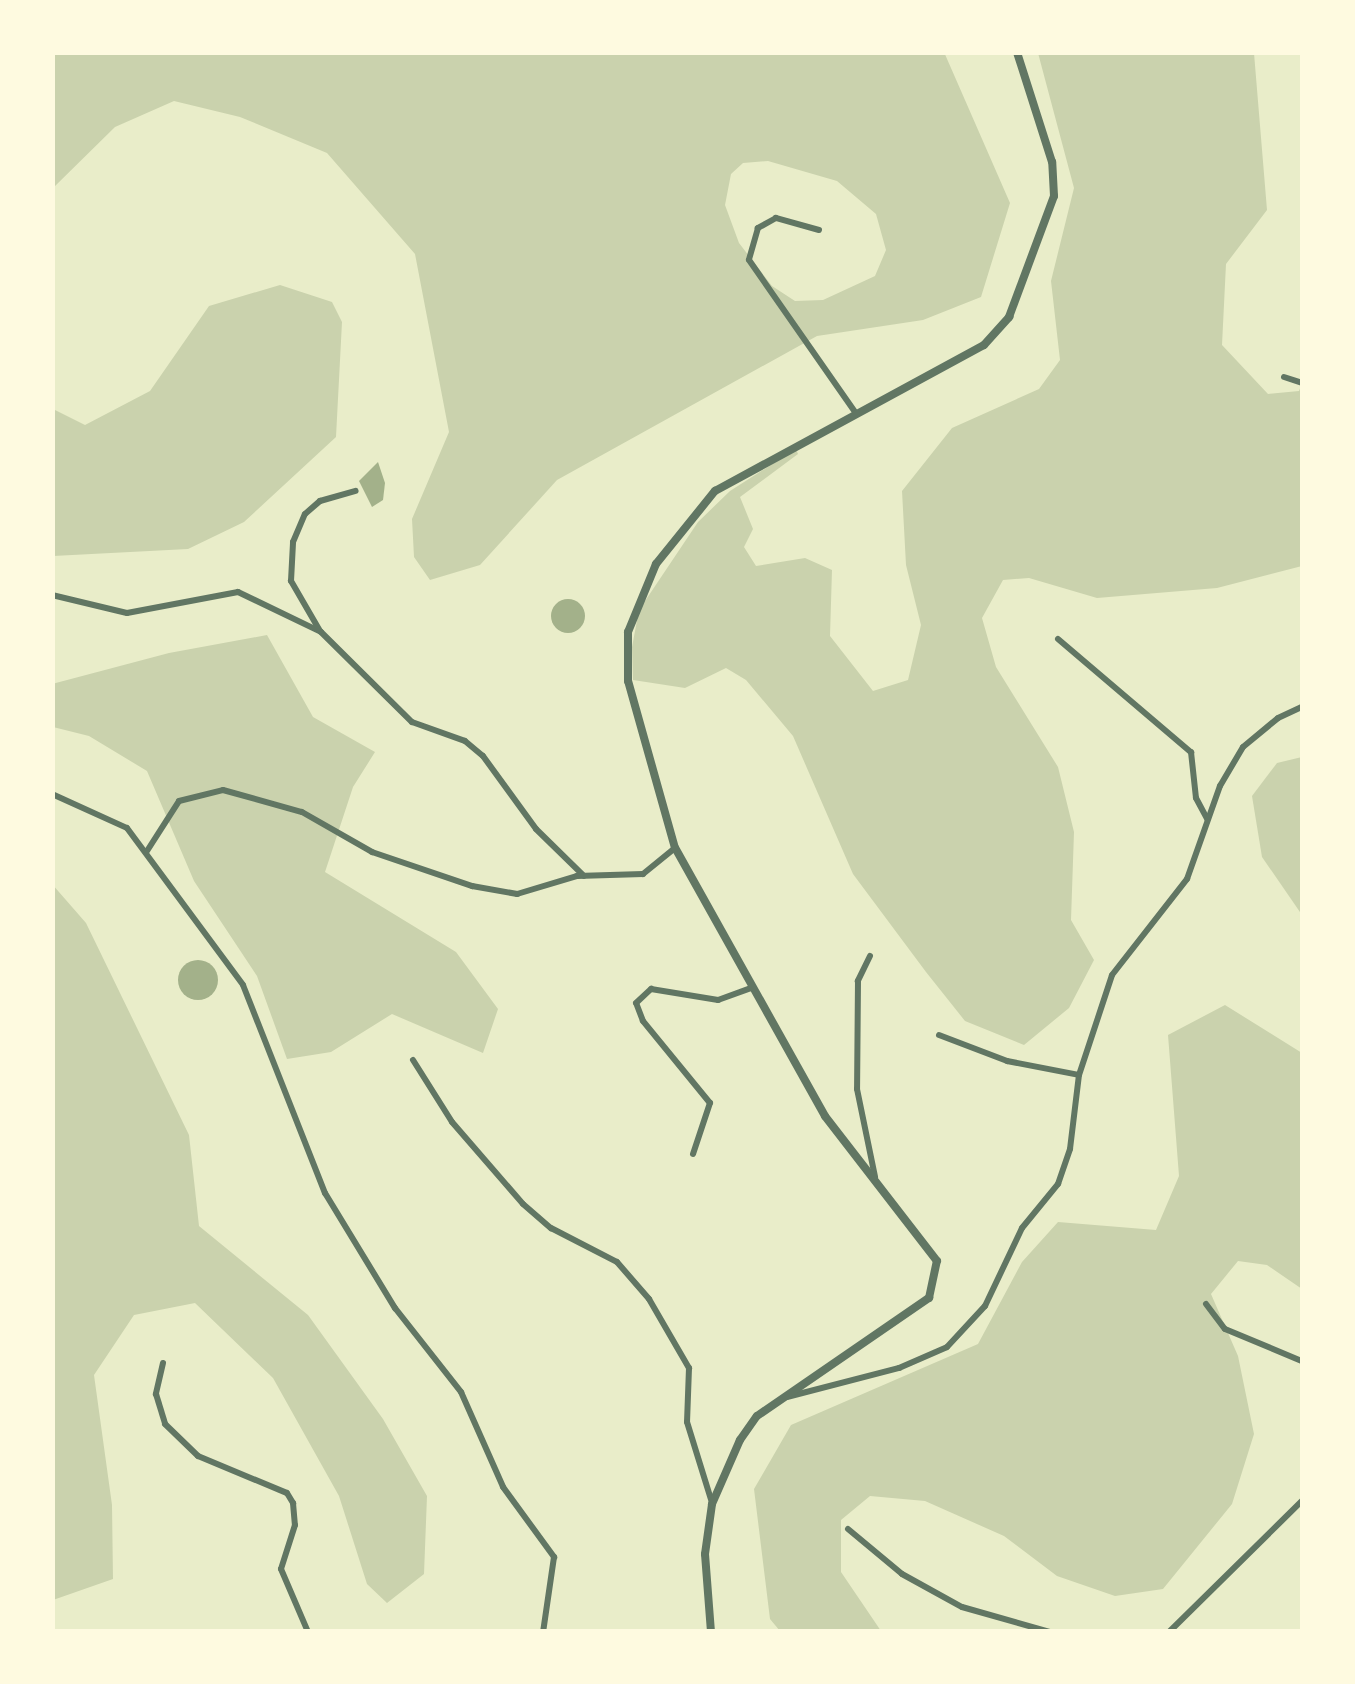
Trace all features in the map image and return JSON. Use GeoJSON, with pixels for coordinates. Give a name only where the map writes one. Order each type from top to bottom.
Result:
{"type":"FeatureCollection","features":[{"type":"Feature","properties":{"kind":"street"},"geometry":{"type":"LineString","coordinates":[[712,1632],[705,1554],[712,1504],[740,1440],[782,1398],[928,1298],[937,1261],[825,1116],[675,848],[628,681],[628,632],[638,596],[715,491],[984,345],[1008,317],[1054,196],[1052,162],[1018,52]]}},
{"type":"Feature","properties":{"kind":"street"},"geometry":{"type":"LineString","coordinates":[[819,230],[776,218],[758,228],[749,260],[855,412]]}},
{"type":"Feature","properties":{"kind":"street"},"geometry":{"type":"LineString","coordinates":[[1284,378],[1302,384]]}},
{"type":"Feature","properties":{"kind":"street"},"geometry":{"type":"LineString","coordinates":[[356,491],[320,502],[305,514],[293,542],[291,581],[320,632],[412,722],[466,741],[484,756],[536,829],[584,876]]}},
{"type":"Feature","properties":{"kind":"street"},"geometry":{"type":"LineString","coordinates":[[52,596],[127,614],[238,592],[320,632]]}},
{"type":"Feature","properties":{"kind":"street"},"geometry":{"type":"LineString","coordinates":[[1058,639],[1191,752],[1196,798],[1208,820]]}},
{"type":"Feature","properties":{"kind":"street"},"geometry":{"type":"LineString","coordinates":[[782,1398],[899,1368],[966,1332],[1022,1228],[1058,1184],[1070,1148],[1079,1075],[1112,975],[1187,879],[1208,820],[1243,747],[1278,718],[1302,708]]}},
{"type":"Feature","properties":{"kind":"street"},"geometry":{"type":"LineString","coordinates":[[147,851],[178,801],[223,790],[302,812],[372,852],[472,886],[517,894],[584,876],[642,874],[675,848]]}},
{"type":"Feature","properties":{"kind":"street"},"geometry":{"type":"LineString","coordinates":[[52,794],[103,812],[147,851],[258,1014],[325,1193],[395,1308],[461,1392],[503,1487],[548,1545],[556,1568],[543,1632]]}},
{"type":"Feature","properties":{"kind":"street"},"geometry":{"type":"LineString","coordinates":[[870,956],[858,980],[857,1089],[875,1177]]}},
{"type":"Feature","properties":{"kind":"street"},"geometry":{"type":"LineString","coordinates":[[693,1154],[710,1102],[643,1021],[636,1003],[651,990],[718,1000],[753,987]]}},
{"type":"Feature","properties":{"kind":"street"},"geometry":{"type":"LineString","coordinates":[[939,1035],[1006,1061],[1079,1075]]}},
{"type":"Feature","properties":{"kind":"street"},"geometry":{"type":"LineString","coordinates":[[413,1060],[441,1107],[523,1204],[551,1228],[617,1262],[648,1299],[688,1368],[687,1422],[712,1504]]}},
{"type":"Feature","properties":{"kind":"street"},"geometry":{"type":"LineString","coordinates":[[1206,1304],[1225,1329],[1302,1361]]}},
{"type":"Feature","properties":{"kind":"street"},"geometry":{"type":"LineString","coordinates":[[162,1363],[156,1394],[165,1424],[198,1456],[287,1494],[294,1503],[296,1525],[282,1569],[308,1632]]}},
{"type":"Feature","properties":{"kind":"street"},"geometry":{"type":"LineString","coordinates":[[1169,1632],[1302,1500]]}},
{"type":"Feature","properties":{"kind":"street"},"geometry":{"type":"LineString","coordinates":[[848,1529],[902,1574],[962,1606],[1050,1632]]}},
{"type":"Feature","properties":{"kind":"shaded area"},"geometry":{"type":"Polygon","coordinates":[[[944,52],[1010,203],[981,297],[923,320],[817,336],[557,480],[480,565],[430,580],[414,557],[412,519],[449,432],[415,254],[327,153],[240,117],[174,101],[115,127],[53,188],[53,53],[944,52]],[[768,161],[743,163],[731,174],[725,205],[739,243],[772,286],[795,301],[823,300],[875,276],[886,250],[876,214],[837,181],[768,161]]]}},
{"type":"Feature","properties":{"kind":"shaded area"},"geometry":{"type":"Polygon","coordinates":[[[1038,53],[1254,53],[1267,210],[1226,264],[1222,345],[1268,394],[1299,391],[1302,383],[1302,566],[1217,588],[1097,598],[1029,578],[1003,580],[982,618],[996,667],[1058,767],[1074,832],[1071,920],[1094,960],[1069,1008],[1024,1045],[965,1021],[926,972],[853,874],[793,736],[746,680],[726,668],[685,688],[633,680],[632,647],[639,610],[698,522],[730,491],[796,449],[798,454],[740,497],[753,529],[744,547],[756,566],[805,558],[832,570],[830,636],[873,691],[908,680],[921,625],[906,565],[902,491],[952,428],[1039,389],[1060,360],[1051,281],[1074,188],[1038,53]]]}},
{"type":"Feature","properties":{"kind":"shaded area"},"geometry":{"type":"Polygon","coordinates":[[[280,285],[332,302],[342,322],[336,437],[244,522],[188,549],[53,556],[53,409],[85,425],[150,391],[209,306],[280,285]]]}},
{"type":"Feature","properties":{"kind":"shaded area"},"geometry":{"type":"Polygon","coordinates":[[[378,462],[385,483],[383,500],[372,507],[359,481],[378,462]]]}},
{"type":"Feature","properties":{"kind":"shaded area"},"geometry":{"type":"Polygon","coordinates":[[[568,599],[580,604],[585,616],[580,628],[568,633],[556,628],[551,616],[556,604],[568,599]]]}},
{"type":"Feature","properties":{"kind":"shaded area"},"geometry":{"type":"Polygon","coordinates":[[[267,635],[313,717],[375,752],[353,787],[325,872],[456,952],[498,1009],[483,1053],[392,1014],[331,1052],[287,1059],[257,976],[194,881],[147,771],[89,736],[53,727],[52,684],[169,653],[267,635]]]}},
{"type":"Feature","properties":{"kind":"shaded area"},"geometry":{"type":"Polygon","coordinates":[[[1302,757],[1302,915],[1262,857],[1252,796],[1277,763],[1302,757]]]}},
{"type":"Feature","properties":{"kind":"shaded area"},"geometry":{"type":"Polygon","coordinates":[[[52,884],[86,923],[189,1135],[199,1226],[308,1315],[383,1419],[427,1496],[424,1574],[387,1603],[367,1584],[339,1496],[273,1378],[195,1303],[134,1315],[94,1375],[112,1505],[113,1579],[53,1600],[52,884]]]}},
{"type":"Feature","properties":{"kind":"shaded area"},"geometry":{"type":"Polygon","coordinates":[[[198,960],[212,966],[218,980],[212,994],[198,1000],[184,994],[178,980],[184,966],[198,960]]]}},
{"type":"Feature","properties":{"kind":"shaded area"},"geometry":{"type":"Polygon","coordinates":[[[1225,1005],[1302,1053],[1302,1289],[1267,1265],[1238,1261],[1211,1294],[1238,1356],[1254,1434],[1232,1504],[1163,1589],[1115,1596],[1057,1576],[1004,1536],[925,1501],[870,1496],[841,1520],[841,1572],[881,1631],[780,1631],[770,1619],[754,1489],[791,1425],[978,1344],[1022,1262],[1058,1222],[1156,1230],[1179,1176],[1168,1035],[1225,1005]]]}}]}
